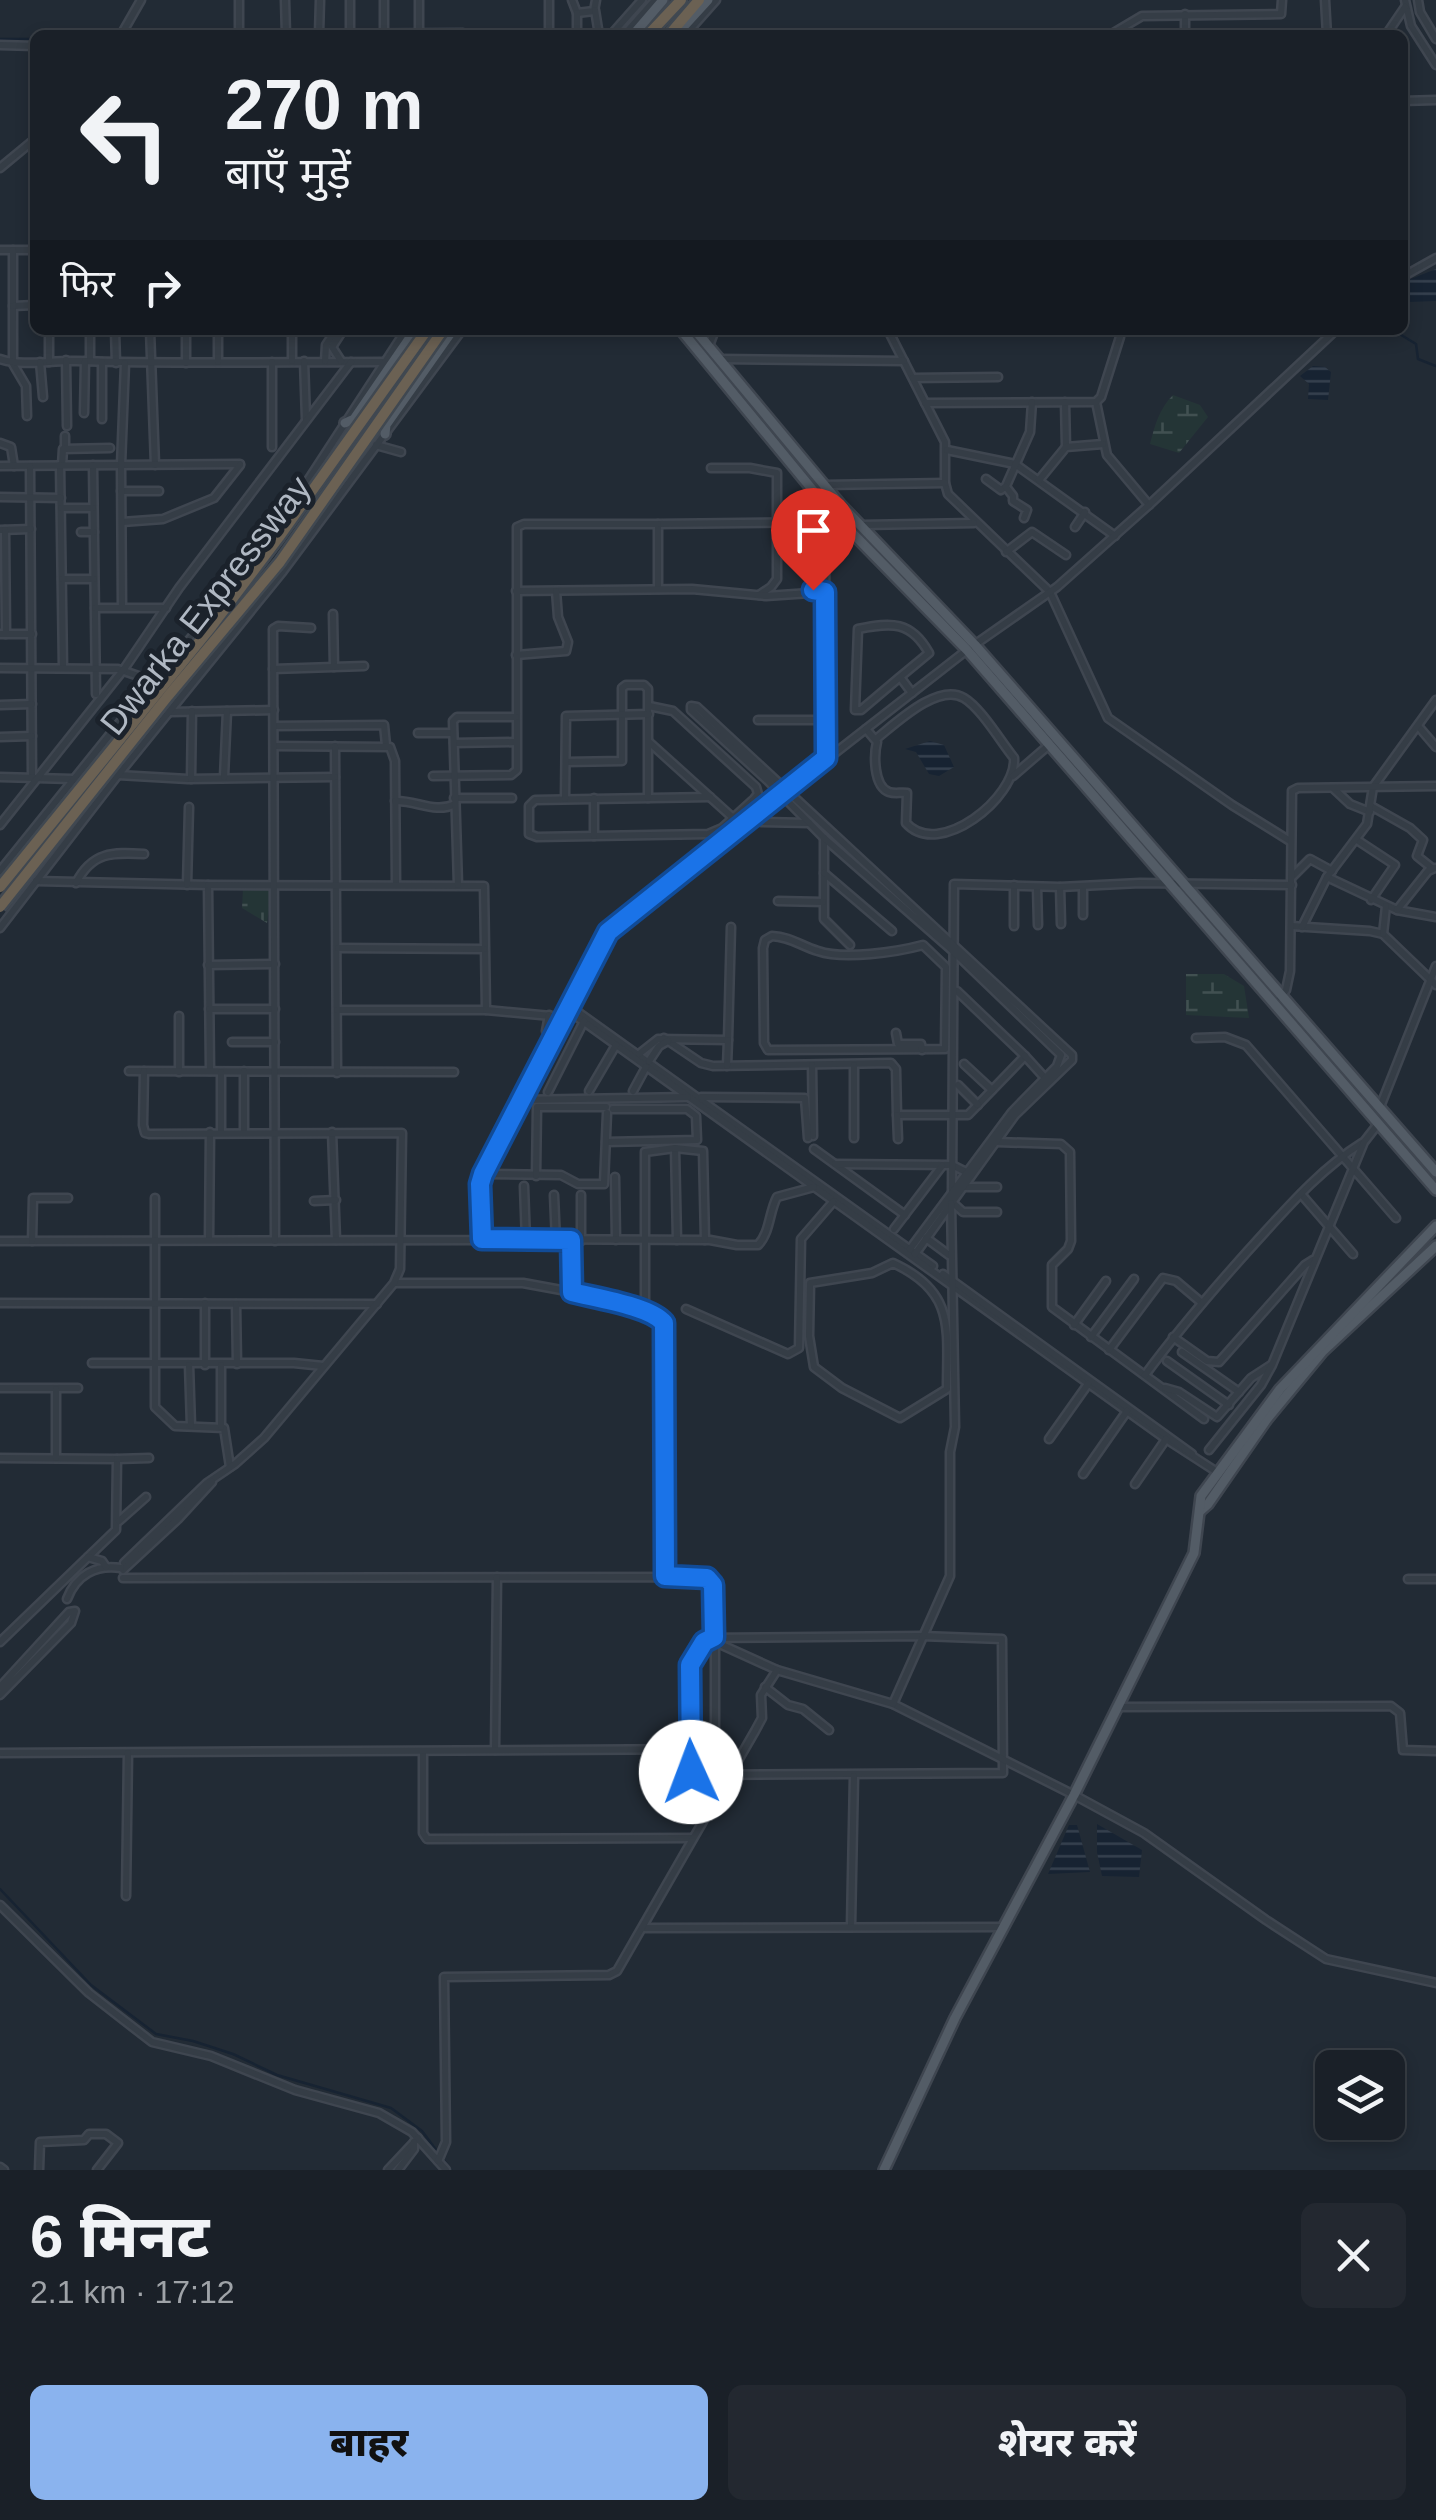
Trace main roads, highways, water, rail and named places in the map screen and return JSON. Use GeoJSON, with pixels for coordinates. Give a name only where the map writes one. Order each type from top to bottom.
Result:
{"type":"FeatureCollection","features":[{"type":"Feature","properties":{"kind":"highway"},"geometry":{"type":"LineString","coordinates":[[653,30],[681,0]]}},
{"type":"Feature","properties":{"kind":"highway"},"geometry":{"type":"LineString","coordinates":[[676,30],[699,0]]}},
{"type":"Feature","properties":{"kind":"highway","name":"Dwarka Expressway"},"geometry":{"type":"LineString","coordinates":[[0,887],[212,626],[423,335]]}},
{"type":"Feature","properties":{"kind":"highway","name":"Dwarka Expressway"},"geometry":{"type":"LineString","coordinates":[[0,907],[280,562],[439,335]]}},
{"type":"Feature","properties":{"kind":"main road"},"geometry":{"type":"LineString","coordinates":[[637,30],[663,0]]}},
{"type":"Feature","properties":{"kind":"main road"},"geometry":{"type":"LineString","coordinates":[[677,30],[708,0]]}},
{"type":"Feature","properties":{"kind":"main road"},"geometry":{"type":"LineString","coordinates":[[345,423],[354,419],[412,335]]}},
{"type":"Feature","properties":{"kind":"main road"},"geometry":{"type":"LineString","coordinates":[[385,429],[449,335]]}},
{"type":"Feature","properties":{"kind":"main road"},"geometry":{"type":"LineString","coordinates":[[684,335],[832,512],[971,647],[1174,886],[1436,1172]]}},
{"type":"Feature","properties":{"kind":"main road"},"geometry":{"type":"LineString","coordinates":[[699,335],[825,485],[1186,885],[1276,1000],[1436,1190]]}},
{"type":"Feature","properties":{"kind":"main road"},"geometry":{"type":"LineString","coordinates":[[884,2170],[955,2018],[1074,1796],[1194,1554],[1202,1496],[1280,1388],[1436,1226]]}},
{"type":"Feature","properties":{"kind":"main road"},"geometry":{"type":"LineString","coordinates":[[1200,1510],[1267,1418],[1323,1352],[1436,1246]]}},
{"type":"Feature","properties":{"kind":"water"},"geometry":{"type":"Polygon","coordinates":[[[1436,269],[1436,301],[1409,302],[1408,280],[1436,269]]]}},
{"type":"Feature","properties":{"kind":"water"},"geometry":{"type":"Polygon","coordinates":[[[1313,366],[1331,372],[1328,400],[1308,399],[1309,384],[1300,376],[1313,366]]]}},
{"type":"Feature","properties":{"kind":"water"},"geometry":{"type":"Polygon","coordinates":[[[930,741],[944,745],[954,767],[939,776],[929,774],[916,752],[905,749],[930,741]]]}},
{"type":"Feature","properties":{"kind":"water"},"geometry":{"type":"Polygon","coordinates":[[[1097,1824],[1142,1850],[1139,1877],[1102,1876],[1097,1824]]]}},
{"type":"Feature","properties":{"kind":"water"},"geometry":{"type":"Polygon","coordinates":[[[1069,1825],[1077,1825],[1090,1872],[1048,1874],[1069,1825]]]}},
{"type":"Feature","properties":{"kind":"waterway"},"geometry":{"type":"LineString","coordinates":[[0,39],[30,39]]}},
{"type":"Feature","properties":{"kind":"waterway"},"geometry":{"type":"LineString","coordinates":[[1401,335],[1416,344],[1418,359],[1436,366]]}},
{"type":"Feature","properties":{"kind":"waterway"},"geometry":{"type":"LineString","coordinates":[[0,1889],[91,1985],[156,2034],[193,2041],[277,2075],[391,2108],[422,2131],[451,2170]]}}]}
